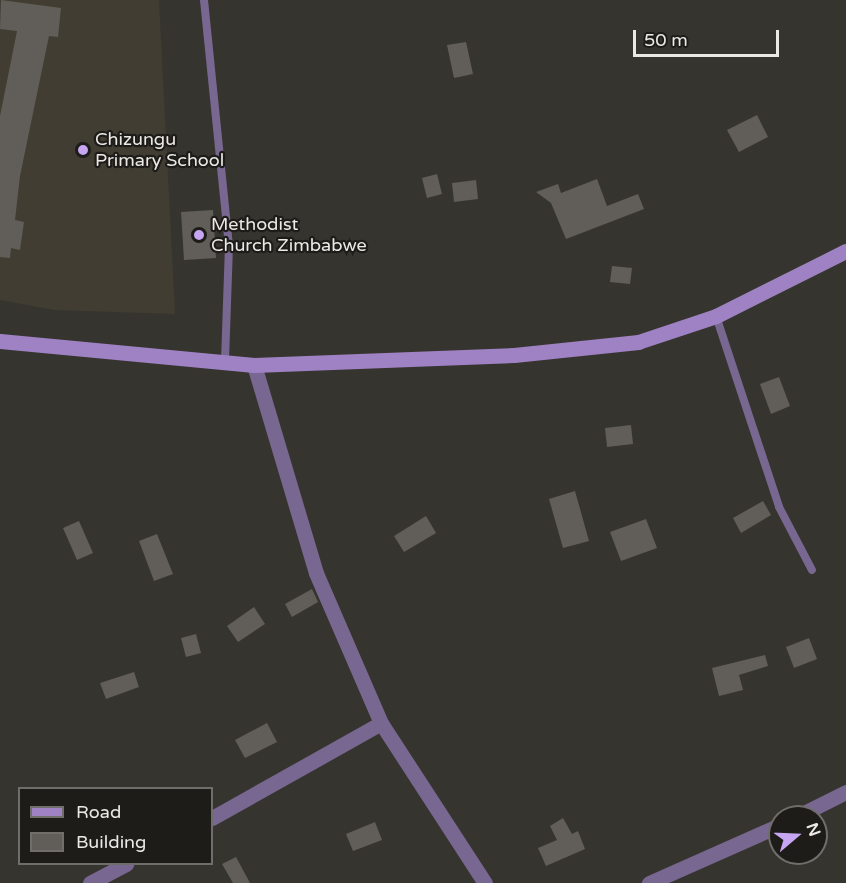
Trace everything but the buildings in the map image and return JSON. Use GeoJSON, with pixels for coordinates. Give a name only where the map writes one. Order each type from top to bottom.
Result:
{"type":"FeatureCollection","features":[{"type":"Feature","properties":{"kind":"street"},"geometry":{"type":"LineString","coordinates":[[0,341],[254,365],[514,355],[638,342],[716,316],[846,251]]}},
{"type":"Feature","properties":{"kind":"street"},"geometry":{"type":"LineString","coordinates":[[254,365],[316,573],[381,723],[485,883]]}},
{"type":"Feature","properties":{"kind":"street"},"geometry":{"type":"LineString","coordinates":[[213,817],[381,723]]}},
{"type":"Feature","properties":{"kind":"street"},"geometry":{"type":"LineString","coordinates":[[820,805],[846,792]]}},
{"type":"Feature","properties":{"kind":"street"},"geometry":{"type":"LineString","coordinates":[[649,883],[768,830]]}},
{"type":"Feature","properties":{"kind":"street"},"geometry":{"type":"LineString","coordinates":[[90,883],[124,865]]}},
{"type":"Feature","properties":{"kind":"lane"},"geometry":{"type":"LineString","coordinates":[[204,0],[229,246],[225,364]]}},
{"type":"Feature","properties":{"kind":"lane"},"geometry":{"type":"LineString","coordinates":[[716,316],[779,507],[812,570]]}},
{"type":"Feature","properties":{"kind":"shaded area","name":"Chizungu Primary School"},"geometry":{"type":"Polygon","coordinates":[[[0,0],[159,0],[175,314],[54,310],[0,300],[0,0]]]}},
{"type":"Feature","properties":{"kind":"place","name":"Chizungu Primary School"},"geometry":{"type":"Point","coordinates":[83,150]}},
{"type":"Feature","properties":{"kind":"place","name":"Methodist Church Zimbabwe"},"geometry":{"type":"Point","coordinates":[199,235]}}]}
